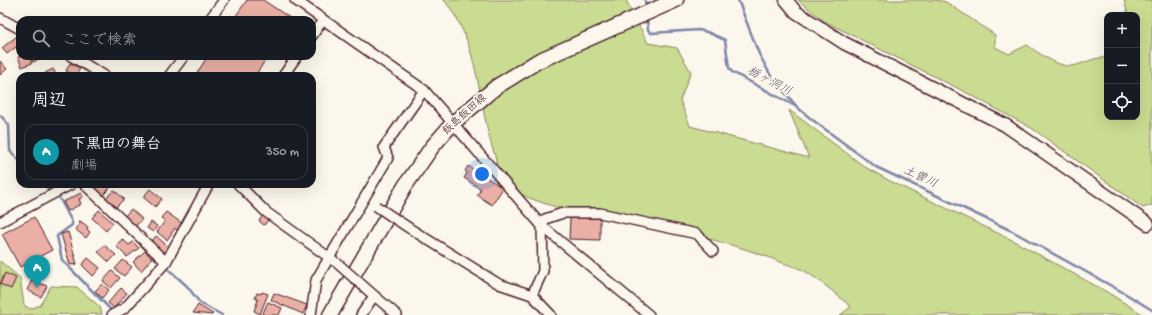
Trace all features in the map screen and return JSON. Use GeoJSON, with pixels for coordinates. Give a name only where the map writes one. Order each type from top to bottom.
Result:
{"type":"FeatureCollection","features":[{"type":"Feature","properties":{"kind":"main road","name":"飯島飯田線"},"geometry":{"type":"LineString","coordinates":[[330,315],[405,186],[432,147],[453,123],[496,87],[538,61],[676,0]]}},
{"type":"Feature","properties":{"kind":"street"},"geometry":{"type":"LineString","coordinates":[[212,16],[224,0]]}},
{"type":"Feature","properties":{"kind":"street"},"geometry":{"type":"LineString","coordinates":[[295,0],[424,90],[542,226],[650,315]]}},
{"type":"Feature","properties":{"kind":"street"},"geometry":{"type":"LineString","coordinates":[[786,0],[796,12],[844,44],[1006,125],[1062,162],[1150,225]]}},
{"type":"Feature","properties":{"kind":"street"},"geometry":{"type":"LineString","coordinates":[[0,18],[16,26]]}},
{"type":"Feature","properties":{"kind":"street"},"geometry":{"type":"LineString","coordinates":[[316,30],[323,20]]}},
{"type":"Feature","properties":{"kind":"street"},"geometry":{"type":"LineString","coordinates":[[78,60],[99,72]]}},
{"type":"Feature","properties":{"kind":"street"},"geometry":{"type":"LineString","coordinates":[[172,72],[181,60]]}},
{"type":"Feature","properties":{"kind":"street"},"geometry":{"type":"LineString","coordinates":[[286,72],[294,60]]}},
{"type":"Feature","properties":{"kind":"street"},"geometry":{"type":"LineString","coordinates":[[311,315],[316,280],[334,260],[364,199],[388,158],[384,146],[424,90]]}},
{"type":"Feature","properties":{"kind":"street"},"geometry":{"type":"LineString","coordinates":[[0,222],[64,188]]}},
{"type":"Feature","properties":{"kind":"street"},"geometry":{"type":"LineString","coordinates":[[88,188],[166,262]]}},
{"type":"Feature","properties":{"kind":"street"},"geometry":{"type":"LineString","coordinates":[[112,315],[125,308],[166,262],[207,188]]}},
{"type":"Feature","properties":{"kind":"street"},"geometry":{"type":"LineString","coordinates":[[242,188],[266,212],[334,260],[397,315]]}},
{"type":"Feature","properties":{"kind":"street"},"geometry":{"type":"LineString","coordinates":[[364,199],[499,284],[532,296],[551,315]]}},
{"type":"Feature","properties":{"kind":"street"},"geometry":{"type":"LineString","coordinates":[[532,296],[543,271],[542,226],[545,219],[563,213],[600,213],[697,234],[713,251]]}},
{"type":"Feature","properties":{"kind":"street"},"geometry":{"type":"LineString","coordinates":[[361,315],[372,294]]}},
{"type":"Feature","properties":{"kind":"green space"},"geometry":{"type":"Polygon","coordinates":[[[444,0],[626,0],[648,43],[677,48],[691,72],[680,100],[690,126],[809,158],[789,110],[865,167],[890,181],[1012,240],[1105,291],[1144,315],[840,315],[851,307],[808,273],[797,268],[717,241],[599,218],[535,200],[512,189],[498,175],[496,159],[489,136],[472,55],[456,17],[444,0]]]}},
{"type":"Feature","properties":{"kind":"green space"},"geometry":{"type":"Polygon","coordinates":[[[798,0],[935,0],[946,2],[995,35],[995,47],[1009,54],[1027,45],[1048,58],[1066,66],[1075,65],[1098,58],[1104,58],[1104,120],[1140,120],[1140,12],[1127,12],[1124,0],[1152,0],[1152,205],[1143,208],[1033,129],[971,95],[824,21],[798,0]]]}},
{"type":"Feature","properties":{"kind":"green space"},"geometry":{"type":"Polygon","coordinates":[[[0,261],[20,278],[24,305],[30,309],[40,305],[51,286],[77,287],[100,307],[102,314],[0,315],[0,261]]]}},
{"type":"Feature","properties":{"kind":"building"},"geometry":{"type":"Polygon","coordinates":[[[247,0],[263,0],[287,16],[236,16],[247,0]]]}},
{"type":"Feature","properties":{"kind":"building"},"geometry":{"type":"Polygon","coordinates":[[[16,37],[16,47],[7,54],[2,48],[16,37]]]}},
{"type":"Feature","properties":{"kind":"building"},"geometry":{"type":"Polygon","coordinates":[[[19,60],[31,60],[32,63],[22,67],[19,60]]]}},
{"type":"Feature","properties":{"kind":"building"},"geometry":{"type":"Polygon","coordinates":[[[205,60],[265,60],[258,72],[198,72],[205,60]]]}},
{"type":"Feature","properties":{"kind":"building"},"geometry":{"type":"Polygon","coordinates":[[[0,61],[7,69],[0,75],[0,61]]]}},
{"type":"Feature","properties":{"kind":"building"},"geometry":{"type":"Polygon","coordinates":[[[70,63],[80,68],[78,72],[66,71],[70,63]]]}},
{"type":"Feature","properties":{"kind":"building"},"geometry":{"type":"Polygon","coordinates":[[[53,69],[55,72],[47,72],[53,69]]]}},
{"type":"Feature","properties":{"kind":"building"},"geometry":{"type":"Polygon","coordinates":[[[468,166],[503,188],[492,205],[477,195],[481,189],[464,178],[467,173],[465,171],[468,166]]]}},
{"type":"Feature","properties":{"kind":"building"},"geometry":{"type":"Polygon","coordinates":[[[96,188],[110,188],[103,195],[96,188]]]}},
{"type":"Feature","properties":{"kind":"building"},"geometry":{"type":"Polygon","coordinates":[[[150,189],[162,199],[155,207],[143,197],[150,189]]]}},
{"type":"Feature","properties":{"kind":"building"},"geometry":{"type":"Polygon","coordinates":[[[114,190],[124,199],[116,207],[106,198],[114,190]]]}},
{"type":"Feature","properties":{"kind":"building"},"geometry":{"type":"Polygon","coordinates":[[[81,193],[83,197],[79,199],[81,204],[68,211],[63,202],[81,193]]]}},
{"type":"Feature","properties":{"kind":"building"},"geometry":{"type":"Polygon","coordinates":[[[131,209],[142,219],[135,227],[124,217],[131,209]]]}},
{"type":"Feature","properties":{"kind":"building"},"geometry":{"type":"Polygon","coordinates":[[[99,210],[113,223],[106,231],[92,218],[99,210]]]}},
{"type":"Feature","properties":{"kind":"building"},"geometry":{"type":"Polygon","coordinates":[[[166,212],[183,224],[178,231],[175,228],[167,240],[157,232],[165,221],[161,218],[166,212]]]}},
{"type":"Feature","properties":{"kind":"building"},"geometry":{"type":"Polygon","coordinates":[[[264,214],[269,219],[264,225],[259,221],[264,214]]]}},
{"type":"Feature","properties":{"kind":"building"},"geometry":{"type":"Polygon","coordinates":[[[34,217],[52,250],[20,267],[2,234],[34,217]]]}},
{"type":"Feature","properties":{"kind":"building"},"geometry":{"type":"Polygon","coordinates":[[[570,218],[600,218],[600,240],[569,239],[570,218]]]}},
{"type":"Feature","properties":{"kind":"building"},"geometry":{"type":"Polygon","coordinates":[[[79,220],[88,227],[87,229],[90,232],[86,238],[75,229],[80,223],[79,220]]]}},
{"type":"Feature","properties":{"kind":"building"},"geometry":{"type":"Polygon","coordinates":[[[151,222],[157,226],[153,232],[147,228],[151,222]]]}},
{"type":"Feature","properties":{"kind":"building"},"geometry":{"type":"Polygon","coordinates":[[[68,232],[77,264],[70,265],[61,234],[68,232]]]}},
{"type":"Feature","properties":{"kind":"building"},"geometry":{"type":"Polygon","coordinates":[[[156,236],[171,249],[166,255],[151,242],[156,236]]]}},
{"type":"Feature","properties":{"kind":"building"},"geometry":{"type":"Polygon","coordinates":[[[122,239],[129,245],[133,242],[139,248],[127,257],[116,246],[122,239]]]}},
{"type":"Feature","properties":{"kind":"building"},"geometry":{"type":"Polygon","coordinates":[[[104,245],[116,255],[109,262],[98,252],[104,245]]]}},
{"type":"Feature","properties":{"kind":"building"},"geometry":{"type":"Polygon","coordinates":[[[145,251],[152,258],[141,271],[133,262],[145,251]]]}},
{"type":"Feature","properties":{"kind":"building"},"geometry":{"type":"Polygon","coordinates":[[[88,258],[100,268],[93,276],[82,265],[88,258]]]}},
{"type":"Feature","properties":{"kind":"building"},"geometry":{"type":"Polygon","coordinates":[[[123,260],[132,267],[124,276],[115,269],[123,260]]]}},
{"type":"Feature","properties":{"kind":"building"},"geometry":{"type":"Polygon","coordinates":[[[112,271],[120,278],[111,288],[103,281],[112,271]]]}},
{"type":"Feature","properties":{"kind":"building"},"geometry":{"type":"Polygon","coordinates":[[[5,273],[16,278],[11,289],[0,284],[5,273]]]}},
{"type":"Feature","properties":{"kind":"building"},"geometry":{"type":"Polygon","coordinates":[[[32,280],[47,286],[41,297],[27,290],[32,280]]]}},
{"type":"Feature","properties":{"kind":"building"},"geometry":{"type":"Polygon","coordinates":[[[102,284],[109,290],[102,298],[95,291],[102,284]]]}},
{"type":"Feature","properties":{"kind":"building"},"geometry":{"type":"Polygon","coordinates":[[[121,288],[127,293],[114,308],[108,303],[121,288]]]}},
{"type":"Feature","properties":{"kind":"building"},"geometry":{"type":"Polygon","coordinates":[[[262,292],[268,294],[260,314],[254,311],[258,300],[255,298],[257,293],[261,294],[262,292]]]}},
{"type":"Feature","properties":{"kind":"building"},"geometry":{"type":"Polygon","coordinates":[[[274,293],[307,305],[303,314],[271,300],[274,293]]]}},
{"type":"Feature","properties":{"kind":"building"},"geometry":{"type":"Polygon","coordinates":[[[268,302],[282,308],[279,315],[262,315],[268,302]]]}},
{"type":"Feature","properties":{"kind":"building"},"geometry":{"type":"Polygon","coordinates":[[[198,305],[213,314],[193,313],[198,305]]]}},
{"type":"Feature","properties":{"kind":"waterway","name":"栃ヶ洞川"},"geometry":{"type":"LineString","coordinates":[[645,0],[646,7]]}},
{"type":"Feature","properties":{"kind":"waterway","name":"土曽川"},"geometry":{"type":"LineString","coordinates":[[738,0],[759,54],[771,76],[798,108],[810,118],[876,167],[1012,231],[1152,310]]}},
{"type":"Feature","properties":{"kind":"waterway","name":"栃ヶ洞川"},"geometry":{"type":"LineString","coordinates":[[647,18],[648,30],[651,33],[699,30],[725,40],[729,68],[732,72],[795,106]]}},
{"type":"Feature","properties":{"kind":"waterway"},"geometry":{"type":"LineString","coordinates":[[0,115],[9,125],[10,151],[16,157]]}},
{"type":"Feature","properties":{"kind":"waterway"},"geometry":{"type":"LineString","coordinates":[[60,199],[72,222],[72,225],[57,236],[62,260],[112,311],[114,309]]}},
{"type":"Feature","properties":{"kind":"waterway"},"geometry":{"type":"LineString","coordinates":[[167,268],[187,286],[200,303],[222,315]]}},
{"type":"Feature","properties":{"kind":"place","name":"下黒田の舞台"},"geometry":{"type":"Point","coordinates":[37,288]}}]}
